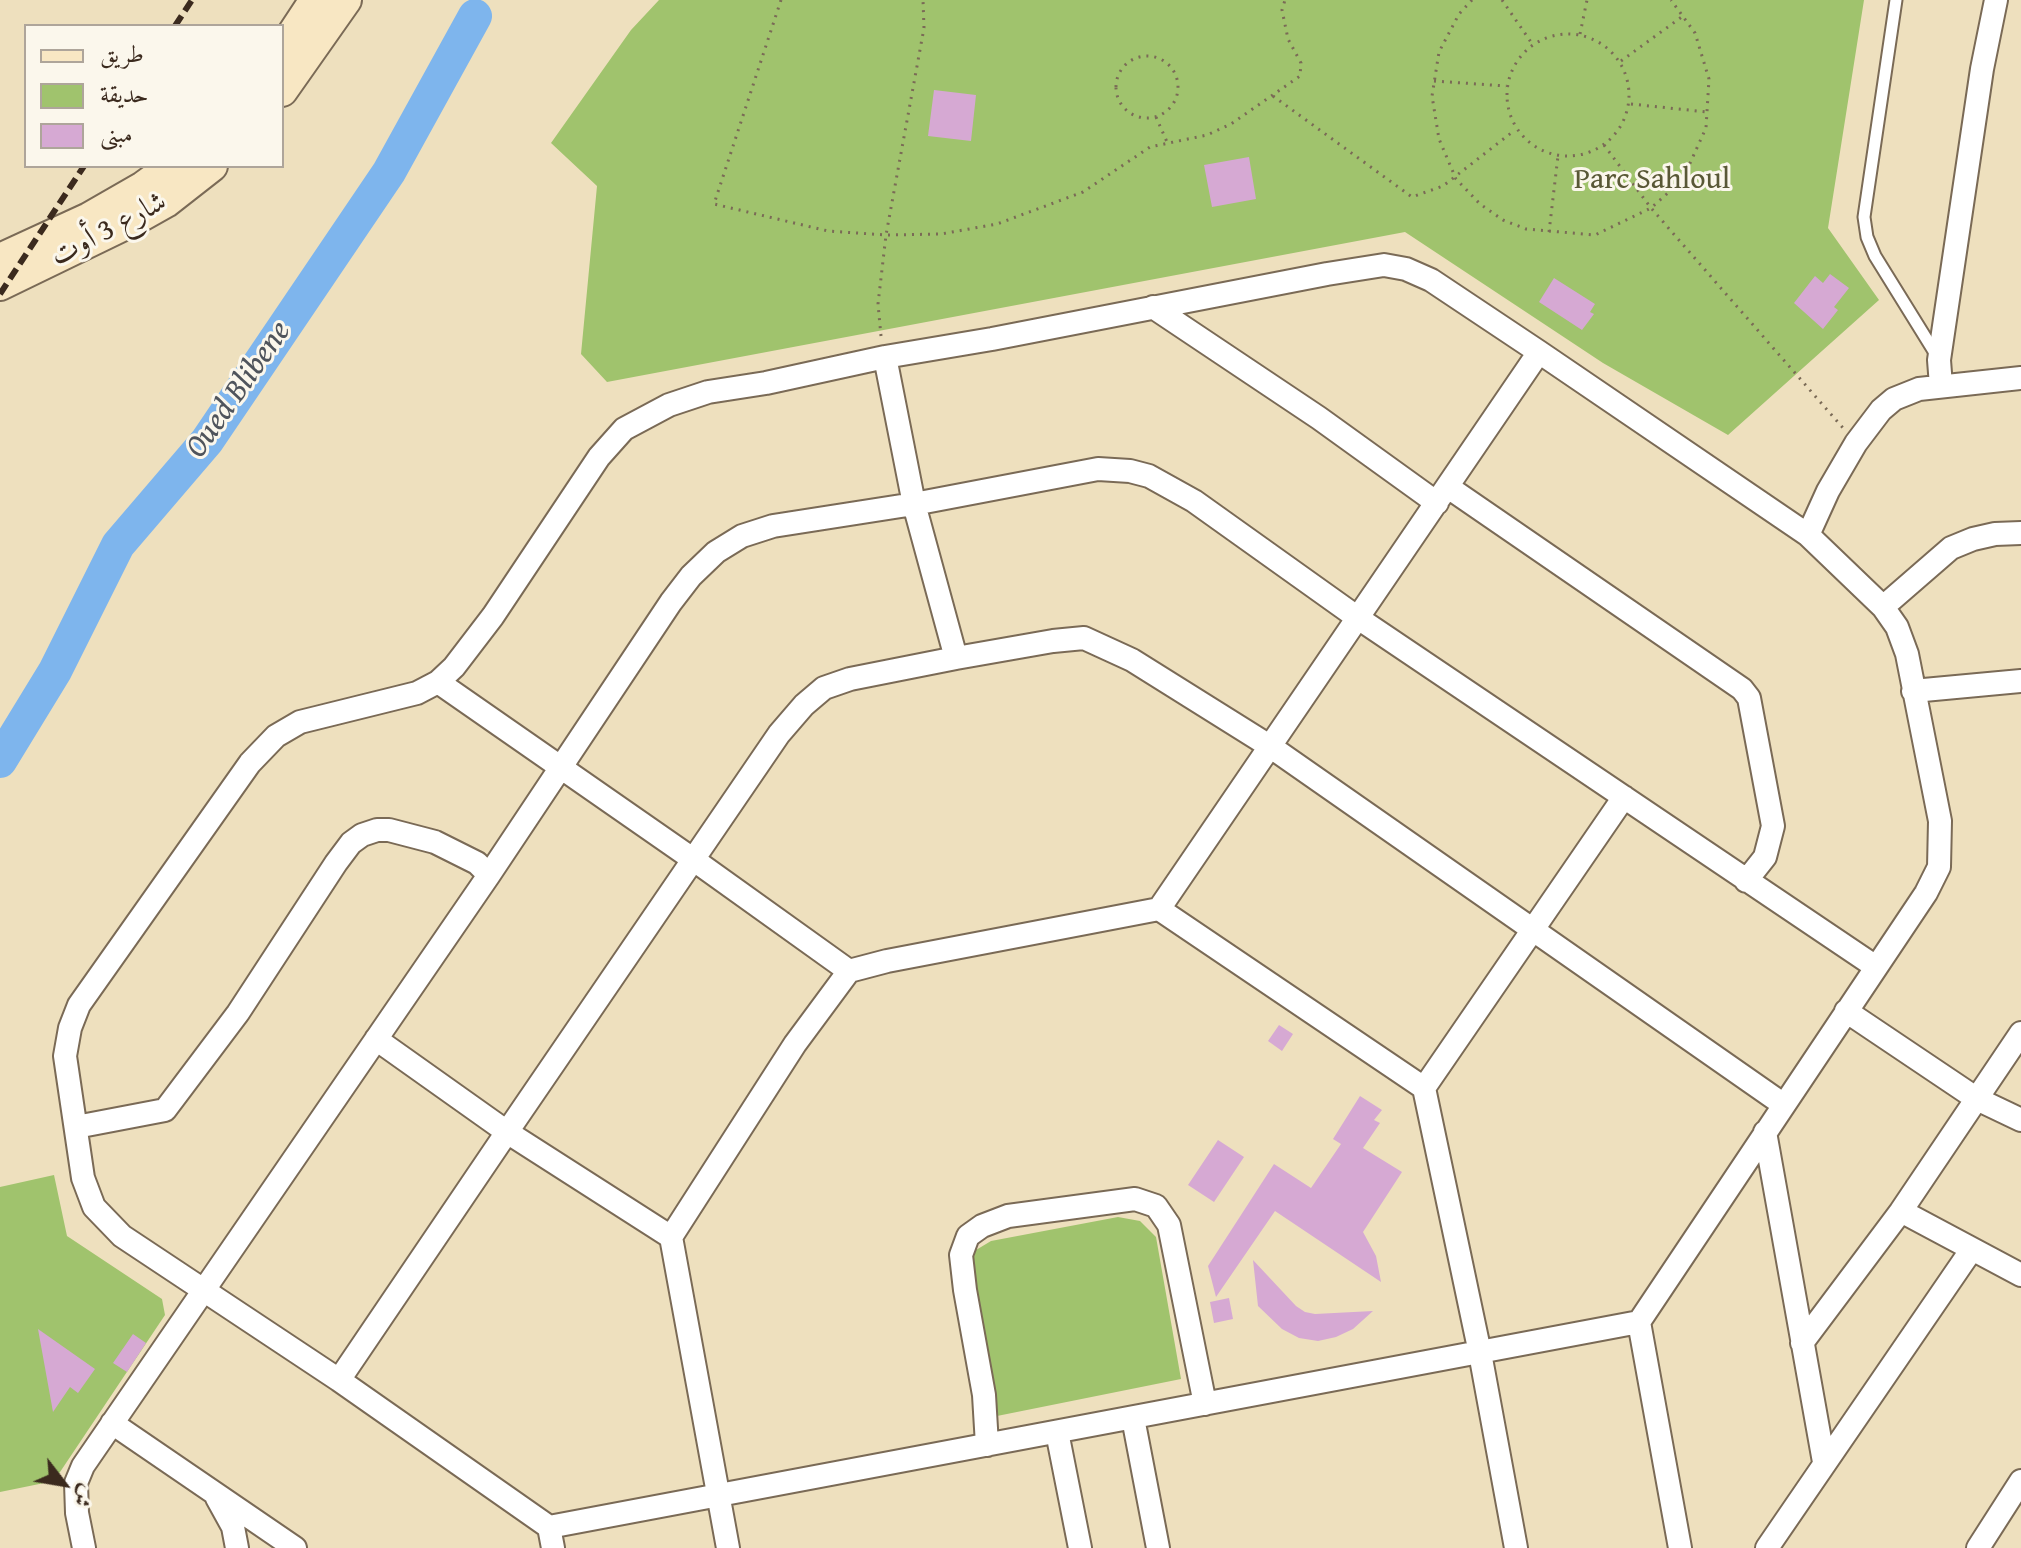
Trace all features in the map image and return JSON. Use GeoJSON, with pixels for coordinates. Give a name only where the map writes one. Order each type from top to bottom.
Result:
{"type":"FeatureCollection","features":[{"type":"Feature","properties":{"kind":"main road"},"geometry":{"type":"LineString","coordinates":[[284,47],[315,0]]}},
{"type":"Feature","properties":{"kind":"main road"},"geometry":{"type":"LineString","coordinates":[[284,88],[346,0]]}},
{"type":"Feature","properties":{"kind":"main road"},"geometry":{"type":"LineString","coordinates":[[19,259],[143,187],[169,168]]}},
{"type":"Feature","properties":{"kind":"main road","name":"شارع 3 أوت"},"geometry":{"type":"LineString","coordinates":[[0,285],[19,259],[134,220],[166,202],[209,168]]}},
{"type":"Feature","properties":{"kind":"street"},"geometry":{"type":"LineString","coordinates":[[1941,386],[1939,360],[1982,69],[1996,0]]}},
{"type":"Feature","properties":{"kind":"street"},"geometry":{"type":"LineString","coordinates":[[1639,1322],[719,1496],[551,1538],[339,1380],[122,1236],[94,1207],[83,1178],[65,1056],[70,1028],[79,1005],[250,763],[276,736],[300,722],[417,693],[438,682],[493,616],[599,457],[624,429],[669,405],[708,392],[1384,265],[1406,269],[1431,280],[1808,535],[1883,607],[1897,627],[1907,654],[1940,821],[1939,867],[1926,893],[1639,1322],[1680,1548]]}},
{"type":"Feature","properties":{"kind":"street"},"geometry":{"type":"LineString","coordinates":[[1153,307],[1319,418],[1742,689],[1749,698],[1773,826],[1765,857],[1746,881]]}},
{"type":"Feature","properties":{"kind":"street"},"geometry":{"type":"LineString","coordinates":[[728,1548],[671,1237],[795,1044],[849,971],[1159,909],[1539,352]]}},
{"type":"Feature","properties":{"kind":"street"},"geometry":{"type":"LineString","coordinates":[[885,357],[914,504],[956,658]]}},
{"type":"Feature","properties":{"kind":"street"},"geometry":{"type":"LineString","coordinates":[[1808,535],[1828,491],[1856,443],[1881,410],[1894,399],[1919,389],[2021,378]]}},
{"type":"Feature","properties":{"kind":"street"},"geometry":{"type":"LineString","coordinates":[[84,1548],[77,1513],[76,1483],[83,1466],[489,875],[671,602],[691,576],[716,552],[742,536],[773,526],[914,504],[1098,469],[1130,471],[1169,485],[1358,618],[1876,967]]}},
{"type":"Feature","properties":{"kind":"street"},"geometry":{"type":"LineString","coordinates":[[1883,607],[1951,548],[1984,536],[2021,533]]}},
{"type":"Feature","properties":{"kind":"street"},"geometry":{"type":"LineString","coordinates":[[339,1380],[779,734],[804,705],[824,688],[850,679],[956,658],[1084,638],[1132,660],[1271,747],[1784,1105]]}},
{"type":"Feature","properties":{"kind":"street"},"geometry":{"type":"LineString","coordinates":[[1913,691],[2021,681]]}},
{"type":"Feature","properties":{"kind":"street"},"geometry":{"type":"LineString","coordinates":[[438,682],[849,971]]}},
{"type":"Feature","properties":{"kind":"street"},"geometry":{"type":"LineString","coordinates":[[1424,1088],[1624,797]]}},
{"type":"Feature","properties":{"kind":"street"},"geometry":{"type":"LineString","coordinates":[[76,1127],[165,1110],[238,1013],[336,863],[351,843],[362,835],[389,830],[435,842],[477,863],[489,875]]}},
{"type":"Feature","properties":{"kind":"street"},"geometry":{"type":"LineString","coordinates":[[1159,909],[1424,1088],[1480,1353],[1516,1548]]}},
{"type":"Feature","properties":{"kind":"street"},"geometry":{"type":"LineString","coordinates":[[1846,1011],[1977,1099],[2021,1120]]}},
{"type":"Feature","properties":{"kind":"street"},"geometry":{"type":"LineString","coordinates":[[1802,1343],[1901,1211],[2021,1033]]}},
{"type":"Feature","properties":{"kind":"street"},"geometry":{"type":"LineString","coordinates":[[376,1039],[507,1132],[671,1237]]}},
{"type":"Feature","properties":{"kind":"street"},"geometry":{"type":"LineString","coordinates":[[1765,1132],[1824,1462]]}},
{"type":"Feature","properties":{"kind":"street"},"geometry":{"type":"LineString","coordinates":[[987,1445],[984,1395],[961,1255],[968,1236],[982,1226],[1008,1216],[1122,1200],[1149,1201],[1156,1206],[1169,1225],[1205,1404]]}},
{"type":"Feature","properties":{"kind":"street"},"geometry":{"type":"LineString","coordinates":[[1901,1211],[2021,1275]]}},
{"type":"Feature","properties":{"kind":"street"},"geometry":{"type":"LineString","coordinates":[[1767,1548],[1972,1249]]}},
{"type":"Feature","properties":{"kind":"street"},"geometry":{"type":"LineString","coordinates":[[1133,1418],[1158,1548]]}},
{"type":"Feature","properties":{"kind":"street"},"geometry":{"type":"LineString","coordinates":[[112,1423],[295,1548]]}},
{"type":"Feature","properties":{"kind":"street"},"geometry":{"type":"LineString","coordinates":[[1057,1432],[1080,1548]]}},
{"type":"Feature","properties":{"kind":"street"},"geometry":{"type":"LineString","coordinates":[[1978,1548],[2021,1481]]}},
{"type":"Feature","properties":{"kind":"street"},"geometry":{"type":"LineString","coordinates":[[214,1493],[227,1512],[237,1548]]}},
{"type":"Feature","properties":{"kind":"lane"},"geometry":{"type":"LineString","coordinates":[[1896,0],[1864,217],[1867,237],[1875,256],[1939,360]]}},
{"type":"Feature","properties":{"kind":"path"},"geometry":{"type":"LineString","coordinates":[[781,0],[714,204],[828,231],[886,235],[941,234],[997,224],[1083,192],[1150,147],[1207,135],[1231,124],[1300,76],[1301,63],[1288,39],[1282,10],[1285,0]]}},
{"type":"Feature","properties":{"kind":"path"},"geometry":{"type":"LineString","coordinates":[[885,357],[878,324],[878,304],[886,235],[924,28],[923,0]]}},
{"type":"Feature","properties":{"kind":"path"},"geometry":{"type":"LineString","coordinates":[[1472,0],[1459,14],[1439,52],[1432,96],[1439,139],[1455,177],[1480,204],[1503,220],[1526,229],[1595,235],[1651,208],[1686,172],[1706,128],[1709,79],[1695,33],[1671,0]]}},
{"type":"Feature","properties":{"kind":"path"},"geometry":{"type":"LineString","coordinates":[[1502,0],[1533,45]]}},
{"type":"Feature","properties":{"kind":"path"},"geometry":{"type":"LineString","coordinates":[[1580,34],[1587,0]]}},
{"type":"Feature","properties":{"kind":"path"},"geometry":{"type":"LineString","coordinates":[[1621,62],[1683,16]]}},
{"type":"Feature","properties":{"kind":"path"},"geometry":{"type":"LineString","coordinates":[[1563,33],[1580,34],[1596,39],[1621,62],[1630,89],[1629,103],[1625,120],[1604,145],[1589,153],[1558,156],[1528,142],[1517,129],[1507,101],[1507,86],[1520,56],[1533,45],[1563,33]]}},
{"type":"Feature","properties":{"kind":"path"},"geometry":{"type":"LineString","coordinates":[[1154,57],[1164,61],[1176,75],[1178,85],[1173,104],[1156,117],[1135,116],[1119,102],[1116,81],[1120,71],[1135,58],[1154,57]]}},
{"type":"Feature","properties":{"kind":"path"},"geometry":{"type":"LineString","coordinates":[[1434,81],[1507,86]]}},
{"type":"Feature","properties":{"kind":"path"},"geometry":{"type":"LineString","coordinates":[[1273,96],[1412,197],[1443,186],[1517,129]]}},
{"type":"Feature","properties":{"kind":"path"},"geometry":{"type":"LineString","coordinates":[[1629,103],[1707,112]]}},
{"type":"Feature","properties":{"kind":"path"},"geometry":{"type":"LineString","coordinates":[[1156,117],[1168,143]]}},
{"type":"Feature","properties":{"kind":"path"},"geometry":{"type":"LineString","coordinates":[[1604,145],[1651,208],[1856,443]]}},
{"type":"Feature","properties":{"kind":"path"},"geometry":{"type":"LineString","coordinates":[[1549,232],[1558,156]]}},
{"type":"Feature","properties":{"kind":"green space","name":"Parc Sahloul"},"geometry":{"type":"Polygon","coordinates":[[[659,0],[1864,0],[1828,228],[1879,300],[1728,435],[1603,363],[1405,232],[607,382],[581,354],[597,186],[551,143],[631,30],[659,0]]]}},
{"type":"Feature","properties":{"kind":"green space"},"geometry":{"type":"Polygon","coordinates":[[[54,1175],[67,1236],[162,1299],[165,1315],[54,1481],[0,1492],[0,1187],[54,1175]]]}},
{"type":"Feature","properties":{"kind":"green space"},"geometry":{"type":"Polygon","coordinates":[[[1118,1217],[1140,1221],[1156,1237],[1181,1379],[997,1416],[970,1268],[976,1250],[991,1241],[1118,1217]]]}},
{"type":"Feature","properties":{"kind":"building"},"geometry":{"type":"Polygon","coordinates":[[[934,90],[976,95],[971,141],[928,136],[934,90]]]}},
{"type":"Feature","properties":{"kind":"building"},"geometry":{"type":"Polygon","coordinates":[[[1249,157],[1256,199],[1212,207],[1204,165],[1249,157]]]}},
{"type":"Feature","properties":{"kind":"building"},"geometry":{"type":"Polygon","coordinates":[[[1830,274],[1849,288],[1834,307],[1838,310],[1823,329],[1794,303],[1815,276],[1823,283],[1830,274]]]}},
{"type":"Feature","properties":{"kind":"building"},"geometry":{"type":"Polygon","coordinates":[[[1554,278],[1595,304],[1590,312],[1594,314],[1582,330],[1539,302],[1554,278]]]}},
{"type":"Feature","properties":{"kind":"building"},"geometry":{"type":"Polygon","coordinates":[[[1279,1025],[1293,1034],[1282,1051],[1268,1041],[1279,1025]]]}},
{"type":"Feature","properties":{"kind":"building"},"geometry":{"type":"Polygon","coordinates":[[[1360,1096],[1382,1110],[1374,1120],[1380,1123],[1363,1148],[1402,1172],[1363,1232],[1376,1256],[1381,1282],[1275,1211],[1216,1297],[1208,1266],[1274,1164],[1311,1188],[1341,1144],[1333,1139],[1360,1096]]]}},
{"type":"Feature","properties":{"kind":"building"},"geometry":{"type":"Polygon","coordinates":[[[1218,1140],[1244,1157],[1214,1202],[1188,1185],[1218,1140]]]}},
{"type":"Feature","properties":{"kind":"building"},"geometry":{"type":"Polygon","coordinates":[[[1253,1260],[1305,1312],[1373,1311],[1353,1329],[1336,1337],[1318,1341],[1299,1338],[1282,1329],[1258,1306],[1253,1260]]]}},
{"type":"Feature","properties":{"kind":"building"},"geometry":{"type":"Polygon","coordinates":[[[1229,1298],[1233,1319],[1214,1323],[1210,1302],[1229,1298]]]}},
{"type":"Feature","properties":{"kind":"building"},"geometry":{"type":"Polygon","coordinates":[[[38,1329],[95,1369],[78,1393],[70,1387],[53,1412],[38,1329]]]}},
{"type":"Feature","properties":{"kind":"building"},"geometry":{"type":"Polygon","coordinates":[[[133,1334],[146,1343],[127,1372],[113,1363],[133,1334]]]}},
{"type":"Feature","properties":{"kind":"waterway","name":"Oued Blibene"},"geometry":{"type":"LineString","coordinates":[[0,761],[55,671],[118,545],[207,441],[389,172],[475,16]]}},
{"type":"Feature","properties":{"kind":"railway"},"geometry":{"type":"LineString","coordinates":[[176,24],[192,0]]}},
{"type":"Feature","properties":{"kind":"railway"},"geometry":{"type":"LineString","coordinates":[[0,294],[83,168]]}}]}
